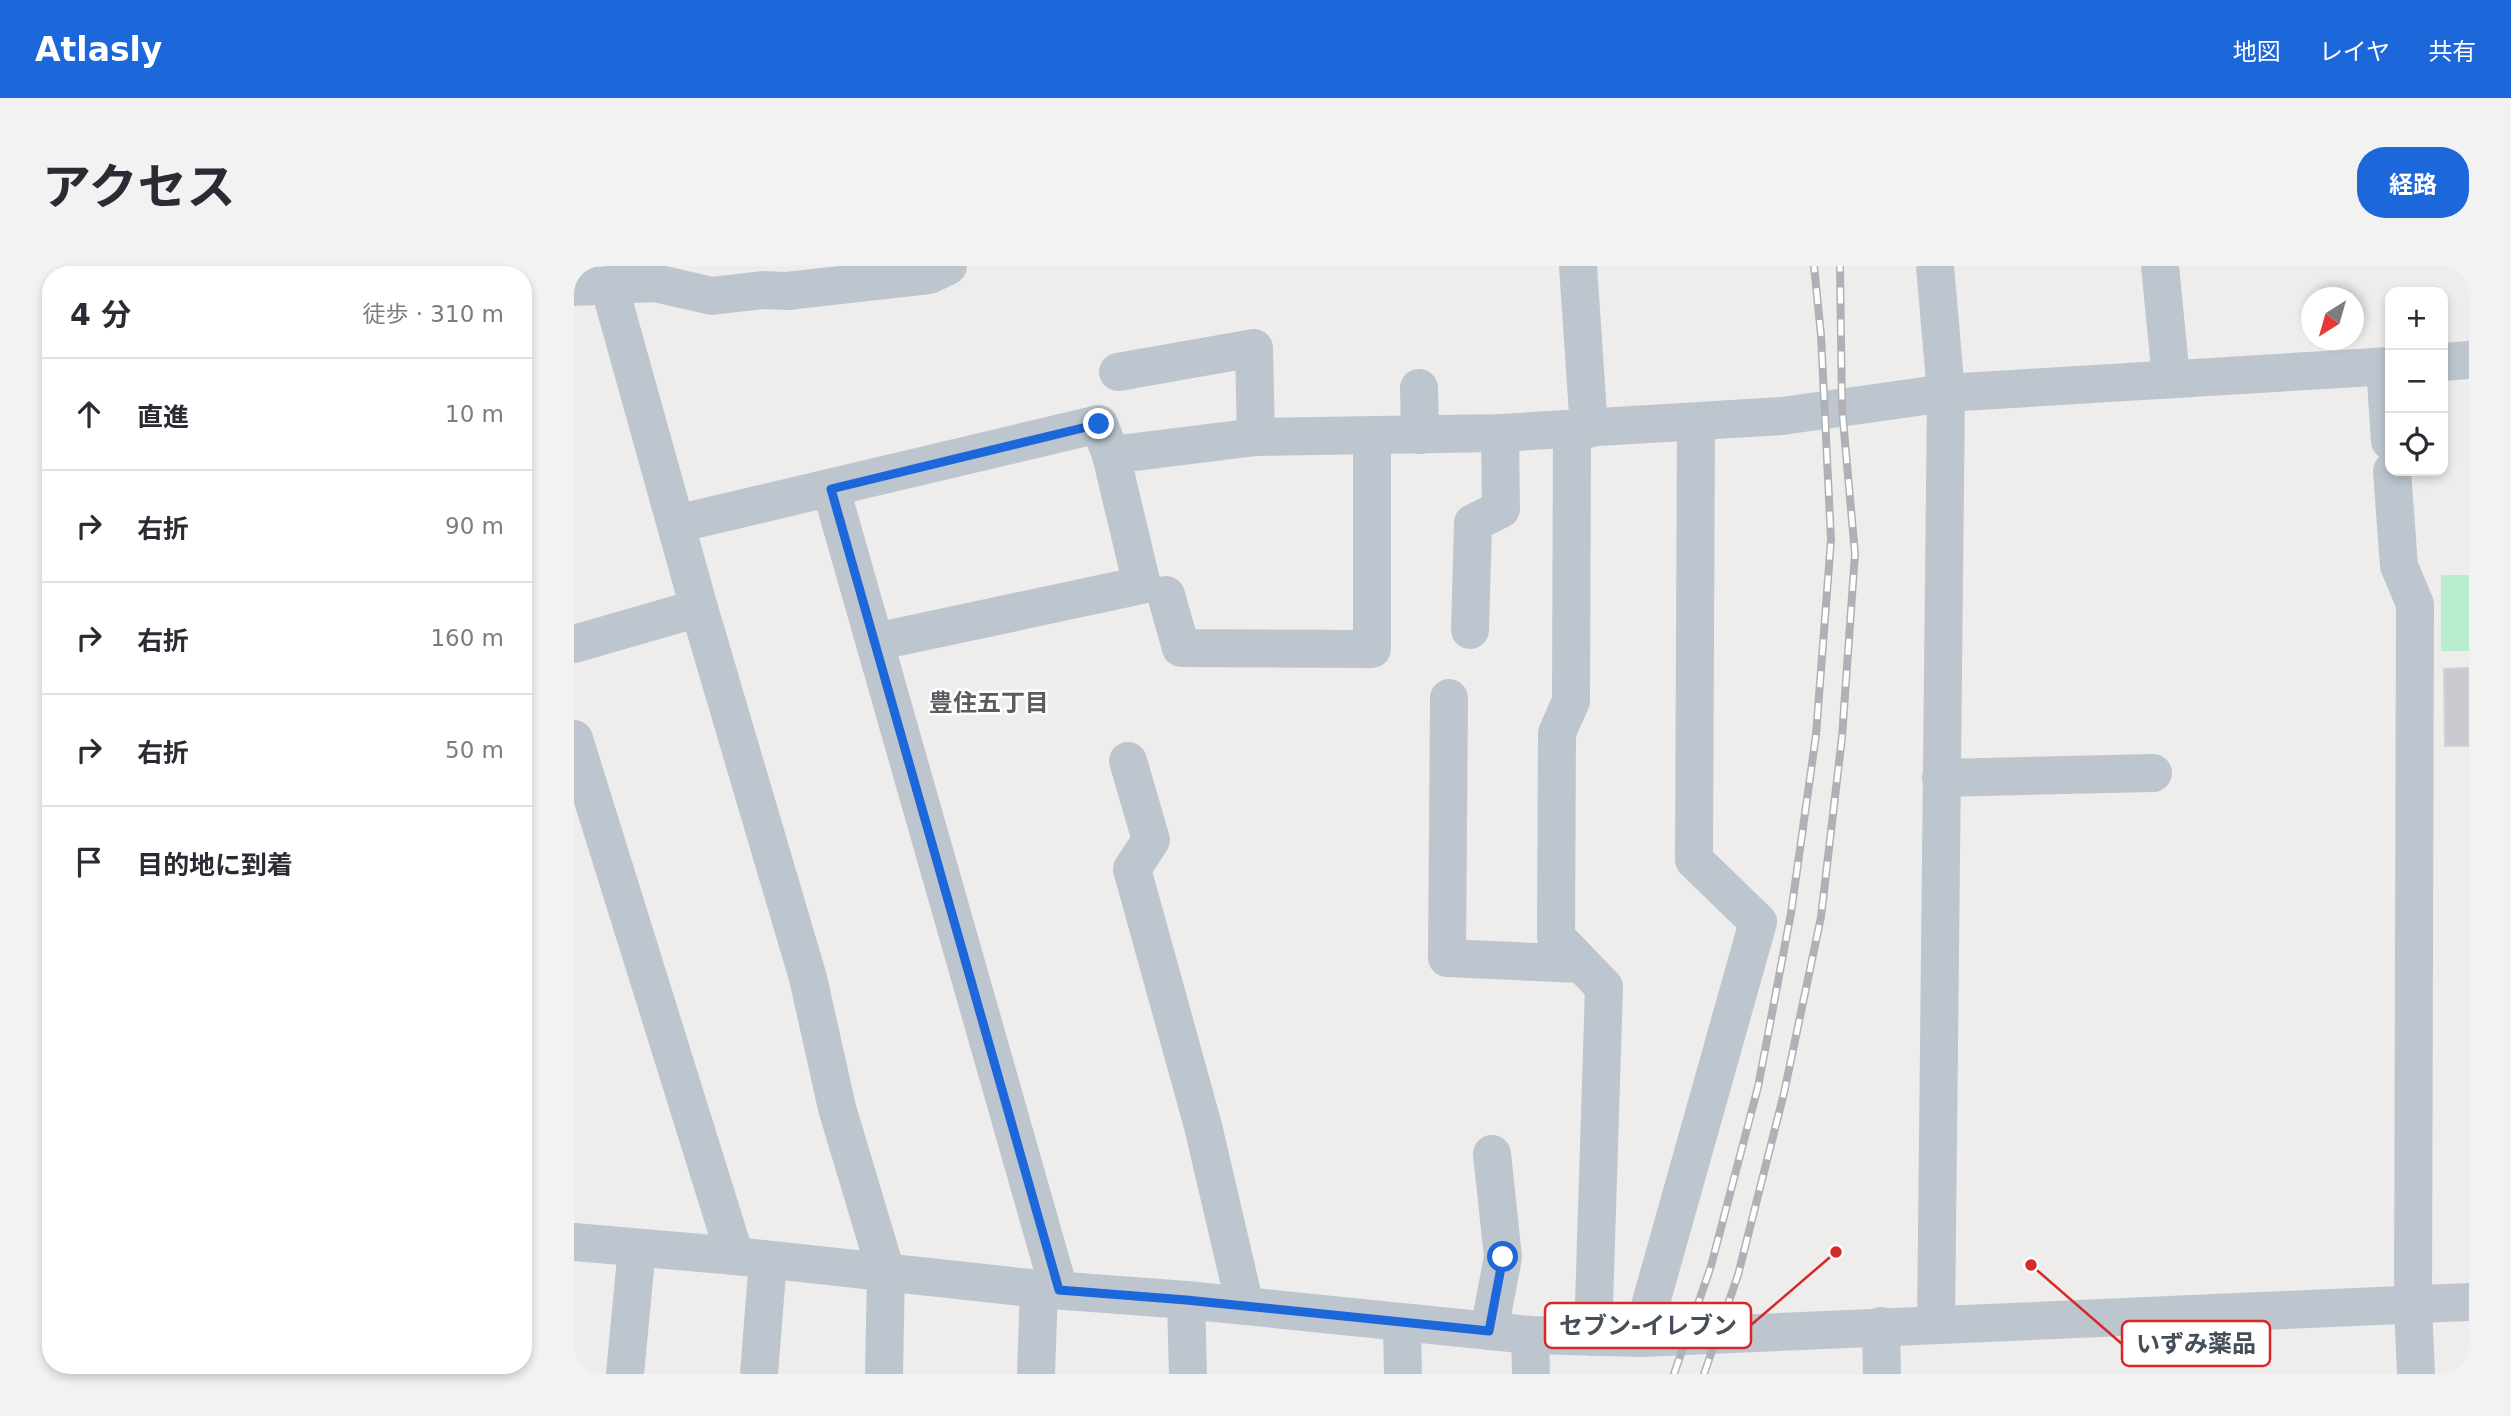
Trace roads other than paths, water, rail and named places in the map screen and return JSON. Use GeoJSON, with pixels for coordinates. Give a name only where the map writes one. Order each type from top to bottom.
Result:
{"type":"FeatureCollection","features":[{"type":"Feature","properties":{"kind":"street"},"geometry":{"type":"LineString","coordinates":[[884,1374],[886,1272],[837,1108],[808,978],[676,524],[591,286],[655,283],[712,296],[762,290],[786,291],[929,275],[948,266]]}},
{"type":"Feature","properties":{"kind":"street"},"geometry":{"type":"LineString","coordinates":[[1578,266],[1580,429],[1571,701],[1557,733],[1556,937],[1604,987],[1593,1338]]}},
{"type":"Feature","properties":{"kind":"street"},"geometry":{"type":"LineString","coordinates":[[1935,266],[1946,393],[1936,1325]]}},
{"type":"Feature","properties":{"kind":"street"},"geometry":{"type":"LineString","coordinates":[[2160,266],[2171,378]]}},
{"type":"Feature","properties":{"kind":"street"},"geometry":{"type":"LineString","coordinates":[[1118,372],[1254,348],[1256,437]]}},
{"type":"Feature","properties":{"kind":"street"},"geometry":{"type":"LineString","coordinates":[[2448,362],[2469,360]]}},
{"type":"Feature","properties":{"kind":"street"},"geometry":{"type":"LineString","coordinates":[[1111,455],[1256,437],[1500,433],[1696,422],[1782,416],[1946,393],[2385,366]]}},
{"type":"Feature","properties":{"kind":"street"},"geometry":{"type":"LineString","coordinates":[[1419,388],[1420,435]]}},
{"type":"Feature","properties":{"kind":"street"},"geometry":{"type":"LineString","coordinates":[[1641,1338],[1758,922],[1694,860],[1696,422]]}},
{"type":"Feature","properties":{"kind":"street"},"geometry":{"type":"LineString","coordinates":[[676,524],[1099,424],[1111,455],[1142,585],[875,642]]}},
{"type":"Feature","properties":{"kind":"street"},"geometry":{"type":"LineString","coordinates":[[1470,629],[1473,523],[1501,509],[1500,433]]}},
{"type":"Feature","properties":{"kind":"street"},"geometry":{"type":"LineString","coordinates":[[1166,595],[1181,648],[1372,649],[1372,436]]}},
{"type":"Feature","properties":{"kind":"street"},"geometry":{"type":"LineString","coordinates":[[2392,476],[2399,566],[2415,604],[2413,1305],[2416,1374]]}},
{"type":"Feature","properties":{"kind":"street"},"geometry":{"type":"LineString","coordinates":[[831,489],[875,642],[1049,1290],[1036,1374]]}},
{"type":"Feature","properties":{"kind":"street"},"geometry":{"type":"LineString","coordinates":[[574,644],[699,608]]}},
{"type":"Feature","properties":{"kind":"street"},"geometry":{"type":"LineString","coordinates":[[1449,698],[1447,958],[1581,964]]}},
{"type":"Feature","properties":{"kind":"street"},"geometry":{"type":"LineString","coordinates":[[574,739],[751,1258],[759,1374]]}},
{"type":"Feature","properties":{"kind":"street"},"geometry":{"type":"LineString","coordinates":[[1128,761],[1151,840],[1132,869],[1203,1126],[1245,1306]]}},
{"type":"Feature","properties":{"kind":"street"},"geometry":{"type":"LineString","coordinates":[[1941,778],[2153,773]]}},
{"type":"Feature","properties":{"kind":"street"},"geometry":{"type":"LineString","coordinates":[[1489,1331],[1503,1257],[1492,1154]]}},
{"type":"Feature","properties":{"kind":"street"},"geometry":{"type":"LineString","coordinates":[[574,1242],[1049,1290],[1186,1300],[1530,1335],[1593,1338],[2469,1302]]}},
{"type":"Feature","properties":{"kind":"street"},"geometry":{"type":"LineString","coordinates":[[625,1374],[637,1248]]}},
{"type":"Feature","properties":{"kind":"street"},"geometry":{"type":"LineString","coordinates":[[1186,1300],[1188,1374]]}},
{"type":"Feature","properties":{"kind":"street"},"geometry":{"type":"LineString","coordinates":[[1402,1323],[1403,1374]]}},
{"type":"Feature","properties":{"kind":"street"},"geometry":{"type":"LineString","coordinates":[[1881,1326],[1882,1374]]}},
{"type":"Feature","properties":{"kind":"street"},"geometry":{"type":"LineString","coordinates":[[1530,1335],[1531,1374]]}},
{"type":"Feature","properties":{"kind":"railway"},"geometry":{"type":"LineString","coordinates":[[1674,1374],[1711,1266],[1758,1087],[1791,913],[1816,735],[1831,540],[1821,335],[1814,266]]}},
{"type":"Feature","properties":{"kind":"railway"},"geometry":{"type":"LineString","coordinates":[[1704,1374],[1738,1275],[1784,1093],[1821,917],[1842,737],[1855,554],[1842,408],[1840,266]]}},
{"type":"Feature","properties":{"kind":"place","name":"セブン-イレブン"},"geometry":{"type":"Point","coordinates":[1836,1252]}},
{"type":"Feature","properties":{"kind":"place","name":"いずみ薬品"},"geometry":{"type":"Point","coordinates":[2031,1265]}},
{"type":"Feature","properties":{"kind":"district","name":"豊住五丁目"},"geometry":{"type":"Point","coordinates":[989,703]}}]}
